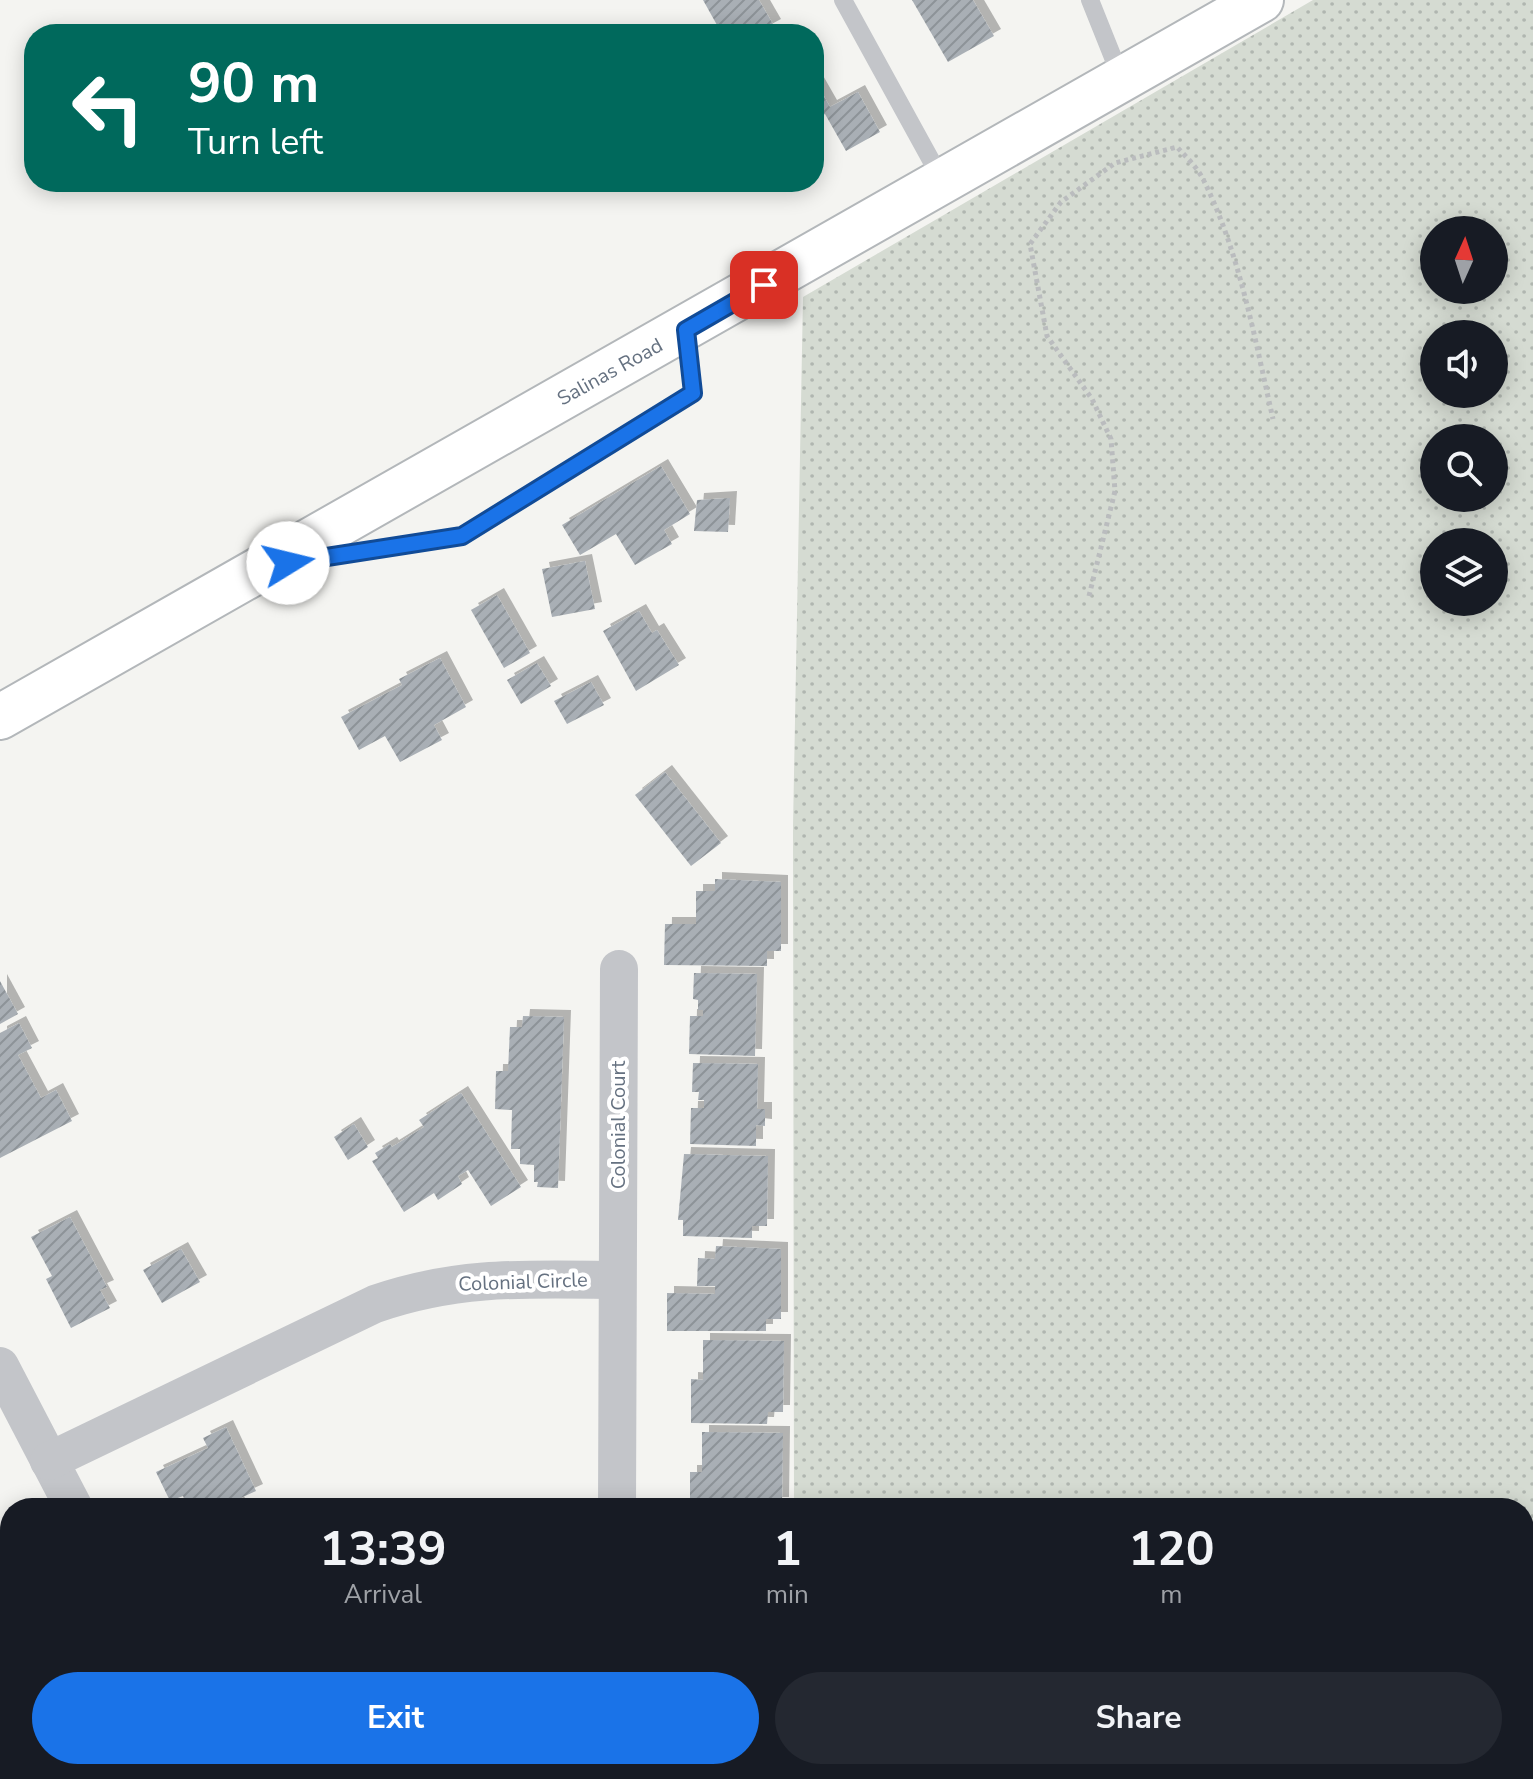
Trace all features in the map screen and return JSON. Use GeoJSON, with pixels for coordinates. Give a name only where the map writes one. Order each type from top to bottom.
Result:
{"type":"FeatureCollection","features":[{"type":"Feature","properties":{"kind":"main road","name":"Salinas Road"},"geometry":{"type":"LineString","coordinates":[[0,717],[259,568],[686,330],[1261,0]]}},
{"type":"Feature","properties":{"kind":"street","name":"Colonial Court"},"geometry":{"type":"LineString","coordinates":[[616,1280],[619,969]]}},
{"type":"Feature","properties":{"kind":"street","name":"Colonial Circle"},"geometry":{"type":"LineString","coordinates":[[49,1461],[375,1304],[405,1294],[495,1279],[616,1280],[617,1498]]}},
{"type":"Feature","properties":{"kind":"street"},"geometry":{"type":"LineString","coordinates":[[0,1366],[69,1498]]}},
{"type":"Feature","properties":{"kind":"lane"},"geometry":{"type":"LineString","coordinates":[[843,0],[943,182]]}},
{"type":"Feature","properties":{"kind":"lane"},"geometry":{"type":"LineString","coordinates":[[1090,0],[1122,80]]}},
{"type":"Feature","properties":{"kind":"lane"},"geometry":{"type":"LineString","coordinates":[[259,568],[462,536],[693,393],[686,330]]}},
{"type":"Feature","properties":{"kind":"path"},"geometry":{"type":"LineString","coordinates":[[1089,596],[1115,491],[1111,439],[1092,399],[1047,336],[1030,244],[1061,202],[1115,163],[1177,147],[1203,178],[1226,236],[1253,329],[1273,419]]}},
{"type":"Feature","properties":{"kind":"shaded area"},"geometry":{"type":"Polygon","coordinates":[[[1313,0],[1533,0],[1533,1498],[794,1498],[793,827],[803,297],[1313,0]]]}},
{"type":"Feature","properties":{"kind":"building"},"geometry":{"type":"Polygon","coordinates":[[[703,0],[759,0],[773,24],[716,24],[703,0]]]}},
{"type":"Feature","properties":{"kind":"building"},"geometry":{"type":"Polygon","coordinates":[[[912,0],[973,0],[994,36],[948,62],[912,0]]]}},
{"type":"Feature","properties":{"kind":"building"},"geometry":{"type":"Polygon","coordinates":[[[858,92],[880,132],[846,151],[825,114],[824,96],[830,107],[858,92]]]}},
{"type":"Feature","properties":{"kind":"building"},"geometry":{"type":"Polygon","coordinates":[[[661,466],[690,514],[664,530],[672,544],[635,565],[616,534],[580,555],[562,525],[661,466]]]}},
{"type":"Feature","properties":{"kind":"building"},"geometry":{"type":"Polygon","coordinates":[[[730,498],[728,532],[694,531],[697,500],[730,498]]]}},
{"type":"Feature","properties":{"kind":"building"},"geometry":{"type":"Polygon","coordinates":[[[585,561],[595,609],[552,617],[542,569],[585,561]]]}},
{"type":"Feature","properties":{"kind":"building"},"geometry":{"type":"Polygon","coordinates":[[[497,595],[530,653],[504,668],[471,610],[497,595]]]}},
{"type":"Feature","properties":{"kind":"building"},"geometry":{"type":"Polygon","coordinates":[[[639,611],[652,633],[657,630],[679,665],[636,691],[603,631],[639,611]]]}},
{"type":"Feature","properties":{"kind":"building"},"geometry":{"type":"Polygon","coordinates":[[[440,658],[466,707],[434,725],[442,740],[400,762],[385,736],[359,750],[341,717],[402,685],[399,679],[440,658]]]}},
{"type":"Feature","properties":{"kind":"building"},"geometry":{"type":"Polygon","coordinates":[[[537,663],[551,686],[521,704],[507,680],[537,663]]]}},
{"type":"Feature","properties":{"kind":"building"},"geometry":{"type":"Polygon","coordinates":[[[591,682],[604,705],[567,724],[554,701],[591,682]]]}},
{"type":"Feature","properties":{"kind":"building"},"geometry":{"type":"Polygon","coordinates":[[[665,772],[721,843],[691,866],[635,795],[665,772]]]}},
{"type":"Feature","properties":{"kind":"building"},"geometry":{"type":"Polygon","coordinates":[[[715,879],[781,882],[781,951],[767,951],[767,966],[664,965],[665,924],[696,924],[696,891],[715,891],[715,879]]]}},
{"type":"Feature","properties":{"kind":"building"},"geometry":{"type":"Polygon","coordinates":[[[694,973],[757,974],[755,1056],[689,1054],[690,1016],[703,1016],[703,1010],[698,1010],[698,1000],[693,999],[694,973]]]}},
{"type":"Feature","properties":{"kind":"building"},"geometry":{"type":"Polygon","coordinates":[[[0,981],[18,1014],[0,1024],[0,981]]]}},
{"type":"Feature","properties":{"kind":"building"},"geometry":{"type":"Polygon","coordinates":[[[523,1016],[564,1017],[558,1188],[537,1187],[534,1165],[520,1164],[520,1149],[511,1149],[512,1110],[495,1109],[496,1071],[508,1071],[510,1027],[522,1027],[523,1016]]]}},
{"type":"Feature","properties":{"kind":"building"},"geometry":{"type":"Polygon","coordinates":[[[19,1023],[32,1048],[18,1055],[41,1098],[56,1090],[72,1121],[0,1158],[0,1033],[19,1023]]]}},
{"type":"Feature","properties":{"kind":"building"},"geometry":{"type":"Polygon","coordinates":[[[693,1063],[758,1064],[757,1109],[765,1109],[765,1126],[756,1125],[756,1146],[690,1144],[691,1108],[704,1108],[704,1100],[698,1100],[699,1092],[692,1092],[693,1063]]]}},
{"type":"Feature","properties":{"kind":"building"},"geometry":{"type":"Polygon","coordinates":[[[461,1093],[521,1187],[491,1206],[468,1170],[458,1176],[462,1184],[438,1200],[434,1193],[404,1212],[372,1161],[378,1158],[375,1153],[390,1144],[392,1147],[424,1127],[419,1120],[461,1093]]]}},
{"type":"Feature","properties":{"kind":"building"},"geometry":{"type":"Polygon","coordinates":[[[354,1124],[368,1147],[348,1160],[334,1137],[354,1124]]]}},
{"type":"Feature","properties":{"kind":"building"},"geometry":{"type":"Polygon","coordinates":[[[684,1154],[768,1156],[767,1226],[752,1226],[752,1238],[683,1236],[683,1220],[678,1220],[684,1154]]]}},
{"type":"Feature","properties":{"kind":"building"},"geometry":{"type":"Polygon","coordinates":[[[70,1217],[107,1287],[100,1290],[110,1308],[71,1328],[46,1279],[52,1276],[31,1237],[70,1217]]]}},
{"type":"Feature","properties":{"kind":"building"},"geometry":{"type":"Polygon","coordinates":[[[716,1246],[781,1249],[781,1319],[766,1319],[766,1331],[667,1331],[667,1293],[715,1294],[715,1286],[697,1286],[698,1258],[715,1259],[716,1246]]]}},
{"type":"Feature","properties":{"kind":"building"},"geometry":{"type":"Polygon","coordinates":[[[181,1249],[200,1282],[162,1303],[143,1270],[181,1249]]]}},
{"type":"Feature","properties":{"kind":"building"},"geometry":{"type":"Polygon","coordinates":[[[703,1340],[784,1341],[783,1412],[768,1412],[767,1424],[691,1423],[691,1379],[703,1380],[703,1340]]]}},
{"type":"Feature","properties":{"kind":"building"},"geometry":{"type":"Polygon","coordinates":[[[226,1427],[256,1491],[240,1498],[169,1498],[156,1472],[208,1448],[203,1438],[226,1427]]]}},
{"type":"Feature","properties":{"kind":"building"},"geometry":{"type":"Polygon","coordinates":[[[702,1432],[783,1433],[782,1498],[690,1498],[690,1472],[702,1472],[702,1432]]]}},
{"type":"Feature","properties":{"kind":"route"},"geometry":{"type":"LineString","coordinates":[[288,563],[462,536],[693,393],[686,330],[764,285]]}}]}
